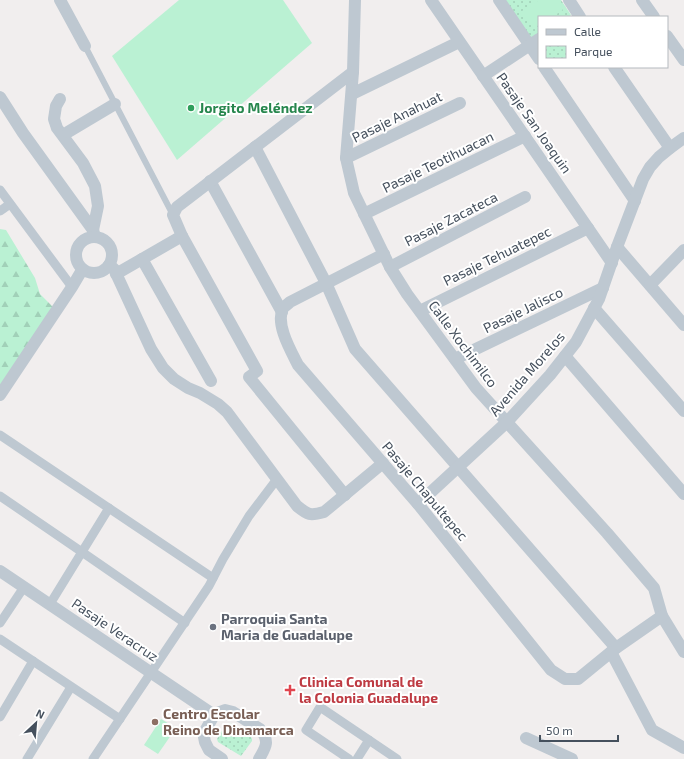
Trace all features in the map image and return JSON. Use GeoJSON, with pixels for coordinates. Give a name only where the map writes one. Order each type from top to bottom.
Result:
{"type":"FeatureCollection","features":[{"type":"Feature","properties":{"kind":"street","name":"Calle Xochimilco"},"geometry":{"type":"LineString","coordinates":[[355,0],[352,94],[346,158],[354,193],[390,267],[407,294],[476,388],[607,533],[654,588],[662,616],[683,648]]}},
{"type":"Feature","properties":{"kind":"street","name":"Pasaje San Joaquin"},"geometry":{"type":"LineString","coordinates":[[430,0],[612,263]]}},
{"type":"Feature","properties":{"kind":"street"},"geometry":{"type":"LineString","coordinates":[[499,0],[534,42],[538,56]]}},
{"type":"Feature","properties":{"kind":"street"},"geometry":{"type":"LineString","coordinates":[[569,0],[576,16]]}},
{"type":"Feature","properties":{"kind":"street"},"geometry":{"type":"LineString","coordinates":[[642,0],[653,16]]}},
{"type":"Feature","properties":{"kind":"street"},"geometry":{"type":"LineString","coordinates":[[63,1],[85,46]]}},
{"type":"Feature","properties":{"kind":"street"},"geometry":{"type":"LineString","coordinates":[[668,37],[684,60]]}},
{"type":"Feature","properties":{"kind":"street"},"geometry":{"type":"LineString","coordinates":[[352,94],[460,42]]}},
{"type":"Feature","properties":{"kind":"street"},"geometry":{"type":"LineString","coordinates":[[483,76],[534,42]]}},
{"type":"Feature","properties":{"kind":"street"},"geometry":{"type":"LineString","coordinates":[[545,68],[635,201]]}},
{"type":"Feature","properties":{"kind":"street"},"geometry":{"type":"LineString","coordinates":[[615,68],[670,148]]}},
{"type":"Feature","properties":{"kind":"street"},"geometry":{"type":"LineString","coordinates":[[345,495],[249,377],[258,371],[182,236],[173,215],[177,207],[353,72]]}},
{"type":"Feature","properties":{"kind":"street"},"geometry":{"type":"LineString","coordinates":[[0,97],[23,133],[94,233],[110,247],[112,253],[112,270],[150,349],[163,368],[174,379],[218,404],[227,412],[297,506],[305,512],[314,515],[324,512],[383,463]]}},
{"type":"Feature","properties":{"kind":"street"},"geometry":{"type":"LineString","coordinates":[[60,98],[56,106],[54,119],[57,128],[83,163],[95,186],[98,206],[94,233],[82,242],[76,252],[76,259],[82,270],[95,274],[105,270],[112,270],[142,259],[182,236]]}},
{"type":"Feature","properties":{"kind":"street","name":"Pasaje Anahuat"},"geometry":{"type":"LineString","coordinates":[[346,158],[460,103]]}},
{"type":"Feature","properties":{"kind":"street"},"geometry":{"type":"LineString","coordinates":[[68,132],[116,104]]}},
{"type":"Feature","properties":{"kind":"street","name":"Pasaje Teotihuacan"},"geometry":{"type":"LineString","coordinates":[[364,214],[525,136]]}},
{"type":"Feature","properties":{"kind":"street","name":"Avenida Morelos"},"geometry":{"type":"LineString","coordinates":[[418,504],[507,422],[550,375],[576,342],[599,299],[643,179],[659,157],[684,138]]}},
{"type":"Feature","properties":{"kind":"street"},"geometry":{"type":"LineString","coordinates":[[255,147],[326,284],[355,349],[458,467],[613,650],[652,730],[684,748]]}},
{"type":"Feature","properties":{"kind":"street"},"geometry":{"type":"LineString","coordinates":[[210,181],[282,312]]}},
{"type":"Feature","properties":{"kind":"street"},"geometry":{"type":"LineString","coordinates":[[0,190],[72,287]]}},
{"type":"Feature","properties":{"kind":"street","name":"Pasaje Zacateca"},"geometry":{"type":"LineString","coordinates":[[390,267],[525,197]]}},
{"type":"Feature","properties":{"kind":"street"},"geometry":{"type":"LineString","coordinates":[[0,211],[10,204]]}},
{"type":"Feature","properties":{"kind":"street","name":"Pasaje Tehuatepec"},"geometry":{"type":"LineString","coordinates":[[420,311],[588,228]]}},
{"type":"Feature","properties":{"kind":"street"},"geometry":{"type":"LineString","coordinates":[[617,247],[684,326]]}},
{"type":"Feature","properties":{"kind":"street"},"geometry":{"type":"LineString","coordinates":[[650,285],[684,250]]}},
{"type":"Feature","properties":{"kind":"street"},"geometry":{"type":"LineString","coordinates":[[282,312],[284,307],[290,302],[384,254]]}},
{"type":"Feature","properties":{"kind":"street"},"geometry":{"type":"LineString","coordinates":[[142,259],[211,380]]}},
{"type":"Feature","properties":{"kind":"street"},"geometry":{"type":"LineString","coordinates":[[0,395],[82,270]]}},
{"type":"Feature","properties":{"kind":"street","name":"Pasaje Jalisco"},"geometry":{"type":"LineString","coordinates":[[455,359],[603,288]]}},
{"type":"Feature","properties":{"kind":"street"},"geometry":{"type":"LineString","coordinates":[[594,308],[684,411]]}},
{"type":"Feature","properties":{"kind":"street","name":"Pasaje Chapultepec"},"geometry":{"type":"LineString","coordinates":[[282,312],[281,323],[286,340],[298,365],[418,504],[552,670],[565,679],[578,679],[613,650],[662,616]]}},
{"type":"Feature","properties":{"kind":"street"},"geometry":{"type":"LineString","coordinates":[[565,356],[684,494]]}},
{"type":"Feature","properties":{"kind":"street"},"geometry":{"type":"LineString","coordinates":[[0,435],[213,578]]}},
{"type":"Feature","properties":{"kind":"street"},"geometry":{"type":"LineString","coordinates":[[93,759],[209,586],[223,559],[249,516],[278,479]]}},
{"type":"Feature","properties":{"kind":"street"},"geometry":{"type":"LineString","coordinates":[[0,496],[185,623]]}},
{"type":"Feature","properties":{"kind":"street"},"geometry":{"type":"LineString","coordinates":[[50,604],[109,508]]}},
{"type":"Feature","properties":{"kind":"street","name":"Pasaje Veracruz"},"geometry":{"type":"LineString","coordinates":[[0,570],[214,715]]}},
{"type":"Feature","properties":{"kind":"street"},"geometry":{"type":"LineString","coordinates":[[0,623],[24,586]]}},
{"type":"Feature","properties":{"kind":"street"},"geometry":{"type":"LineString","coordinates":[[0,639],[120,719]]}},
{"type":"Feature","properties":{"kind":"street"},"geometry":{"type":"LineString","coordinates":[[0,716],[33,661]]}},
{"type":"Feature","properties":{"kind":"street"},"geometry":{"type":"LineString","coordinates":[[27,759],[71,687]]}},
{"type":"Feature","properties":{"kind":"street"},"geometry":{"type":"LineString","coordinates":[[349,759],[306,730],[320,707],[397,759]]}},
{"type":"Feature","properties":{"kind":"street"},"geometry":{"type":"LineString","coordinates":[[222,759],[209,750],[205,742],[204,732],[214,715],[220,711],[228,710],[260,729],[266,737],[266,748],[259,759]]}},
{"type":"Feature","properties":{"kind":"street"},"geometry":{"type":"LineString","coordinates":[[526,738],[572,759]]}},
{"type":"Feature","properties":{"kind":"street"},"geometry":{"type":"LineString","coordinates":[[357,759],[369,740]]}},
{"type":"Feature","properties":{"kind":"lane"},"geometry":{"type":"LineString","coordinates":[[85,46],[173,215]]}},
{"type":"Feature","properties":{"kind":"green space","name":"Jorgito Meléndez"},"geometry":{"type":"Polygon","coordinates":[[[179,0],[283,0],[312,43],[177,160],[112,56],[179,0]]]}},
{"type":"Feature","properties":{"kind":"green space"},"geometry":{"type":"Polygon","coordinates":[[[501,0],[561,0],[571,15],[538,16],[538,37],[529,42],[501,0]]]}},
{"type":"Feature","properties":{"kind":"green space"},"geometry":{"type":"Polygon","coordinates":[[[539,0],[556,0],[563,10],[554,16],[538,16],[538,26],[533,28],[522,11],[539,0]]]}},
{"type":"Feature","properties":{"kind":"green space"},"geometry":{"type":"Polygon","coordinates":[[[0,229],[6,230],[35,278],[40,294],[53,307],[0,385],[0,229]]]}},
{"type":"Feature","properties":{"kind":"green space"},"geometry":{"type":"Polygon","coordinates":[[[161,719],[176,728],[158,754],[144,745],[161,719]]]}},
{"type":"Feature","properties":{"kind":"green space"},"geometry":{"type":"Polygon","coordinates":[[[228,723],[252,739],[241,756],[218,742],[217,739],[228,723]]]}},
{"type":"Feature","properties":{"kind":"place","name":"Jorgito Meléndez"},"geometry":{"type":"Point","coordinates":[191,108]}},
{"type":"Feature","properties":{"kind":"place","name":"Parroquia Santa Maria de Guadalupe"},"geometry":{"type":"Point","coordinates":[213,627]}},
{"type":"Feature","properties":{"kind":"place","name":"Clinica Comunal de la Colonia Guadalupe"},"geometry":{"type":"Point","coordinates":[290,690]}},
{"type":"Feature","properties":{"kind":"place","name":"Centro Escolar Reino de Dinamarca"},"geometry":{"type":"Point","coordinates":[155,722]}}]}
